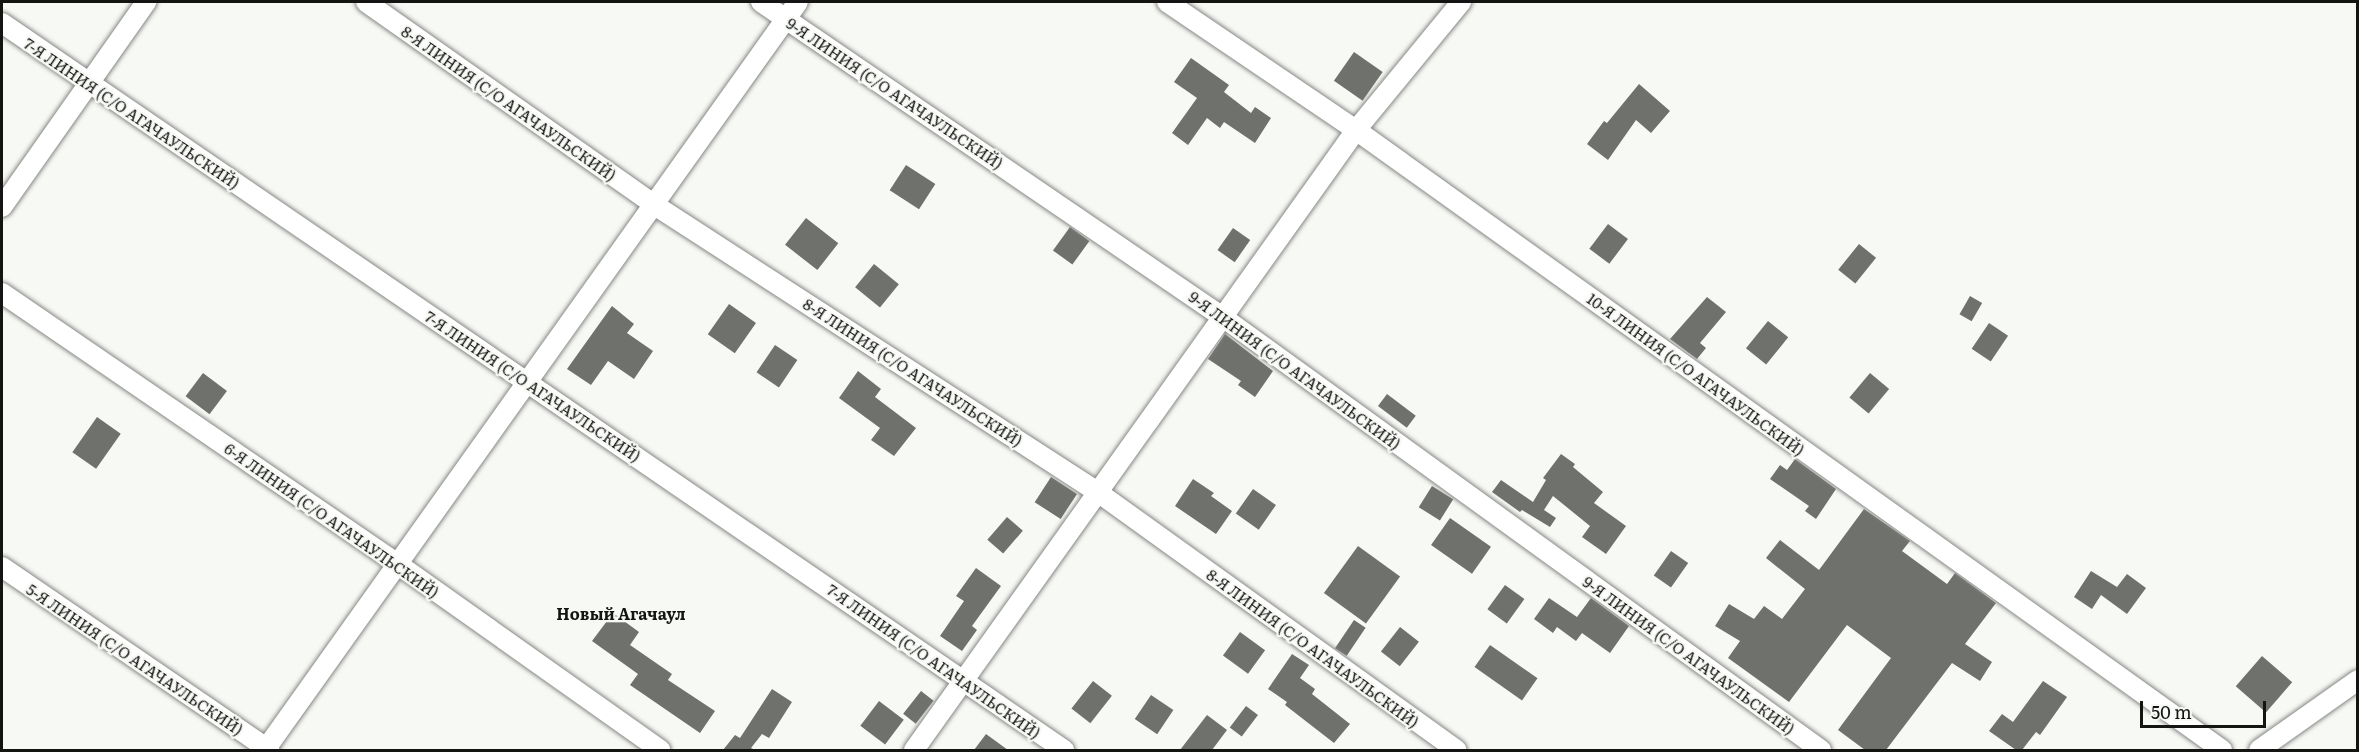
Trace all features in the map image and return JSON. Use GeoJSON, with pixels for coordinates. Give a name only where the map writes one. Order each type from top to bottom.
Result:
{"type":"FeatureCollection","features":[{"type":"Feature","properties":{"kind":"street"},"geometry":{"type":"LineString","coordinates":[[2,207],[146,2]]}},
{"type":"Feature","properties":{"kind":"street","name":"8-Я ЛИНИЯ (С/О АГАЧАУЛЬСКИЙ)"},"geometry":{"type":"LineString","coordinates":[[366,2],[653,204],[1100,493],[1456,750]]}},
{"type":"Feature","properties":{"kind":"street","name":"9-Я ЛИНИЯ (С/О АГАЧАУЛЬСКИЙ)"},"geometry":{"type":"LineString","coordinates":[[761,2],[1224,318],[1821,750]]}},
{"type":"Feature","properties":{"kind":"street"},"geometry":{"type":"LineString","coordinates":[[267,750],[526,381],[798,2]]}},
{"type":"Feature","properties":{"kind":"street","name":"10-Я ЛИНИЯ (С/О АГАЧАУЛЬСКИЙ)"},"geometry":{"type":"LineString","coordinates":[[1167,2],[1356,130],[2222,750]]}},
{"type":"Feature","properties":{"kind":"street"},"geometry":{"type":"LineString","coordinates":[[914,750],[1100,493],[1356,130],[1461,2]]}},
{"type":"Feature","properties":{"kind":"street","name":"7-Я ЛИНИЯ (С/О АГАЧАУЛЬСКИЙ)"},"geometry":{"type":"LineString","coordinates":[[2,23],[1064,750]]}},
{"type":"Feature","properties":{"kind":"street","name":"6-Я ЛИНИЯ (С/О АГАЧАУЛЬСКИЙ)"},"geometry":{"type":"LineString","coordinates":[[2,292],[399,565],[660,750]]}},
{"type":"Feature","properties":{"kind":"street","name":"5-Я ЛИНИЯ (С/О АГАЧАУЛЬСКИЙ)"},"geometry":{"type":"LineString","coordinates":[[2,567],[267,750]]}},
{"type":"Feature","properties":{"kind":"street"},"geometry":{"type":"LineString","coordinates":[[2259,750],[2358,680]]}},
{"type":"Feature","properties":{"kind":"building"},"geometry":{"type":"Polygon","coordinates":[[[1354,52],[1383,72],[1363,101],[1334,81],[1354,52]]]}},
{"type":"Feature","properties":{"kind":"building"},"geometry":{"type":"Polygon","coordinates":[[[1191,58],[1229,85],[1224,92],[1251,113],[1255,107],[1271,118],[1255,143],[1224,122],[1220,128],[1207,118],[1188,145],[1172,133],[1197,98],[1174,82],[1191,58]]]}},
{"type":"Feature","properties":{"kind":"building"},"geometry":{"type":"Polygon","coordinates":[[[1639,84],[1670,111],[1651,133],[1636,120],[1608,160],[1587,144],[1604,121],[1607,123],[1639,84]]]}},
{"type":"Feature","properties":{"kind":"building"},"geometry":{"type":"Polygon","coordinates":[[[906,165],[935,184],[919,209],[890,190],[906,165]]]}},
{"type":"Feature","properties":{"kind":"building"},"geometry":{"type":"Polygon","coordinates":[[[806,218],[838,243],[817,270],[785,245],[806,218]]]}},
{"type":"Feature","properties":{"kind":"building"},"geometry":{"type":"Polygon","coordinates":[[[1608,224],[1628,239],[1609,264],[1589,249],[1608,224]]]}},
{"type":"Feature","properties":{"kind":"building"},"geometry":{"type":"Polygon","coordinates":[[[1070,227],[1089,241],[1072,265],[1053,250],[1070,227]]]}},
{"type":"Feature","properties":{"kind":"building"},"geometry":{"type":"Polygon","coordinates":[[[1233,228],[1250,240],[1235,262],[1218,250],[1233,228]]]}},
{"type":"Feature","properties":{"kind":"building"},"geometry":{"type":"Polygon","coordinates":[[[1859,244],[1876,258],[1855,283],[1838,270],[1859,244]]]}},
{"type":"Feature","properties":{"kind":"building"},"geometry":{"type":"Polygon","coordinates":[[[874,264],[899,284],[880,307],[855,287],[874,264]]]}},
{"type":"Feature","properties":{"kind":"building"},"geometry":{"type":"Polygon","coordinates":[[[1970,296],[1982,303],[1972,321],[1960,314],[1970,296]]]}},
{"type":"Feature","properties":{"kind":"building"},"geometry":{"type":"Polygon","coordinates":[[[1707,297],[1726,312],[1700,343],[1706,348],[1697,359],[1670,339],[1707,297]]]}},
{"type":"Feature","properties":{"kind":"building"},"geometry":{"type":"Polygon","coordinates":[[[729,304],[756,323],[735,353],[708,334],[729,304]]]}},
{"type":"Feature","properties":{"kind":"building"},"geometry":{"type":"Polygon","coordinates":[[[612,306],[634,324],[627,333],[653,351],[634,379],[608,361],[591,385],[567,369],[612,306]]]}},
{"type":"Feature","properties":{"kind":"building"},"geometry":{"type":"Polygon","coordinates":[[[1768,321],[1788,337],[1766,365],[1746,348],[1768,321]]]}},
{"type":"Feature","properties":{"kind":"building"},"geometry":{"type":"Polygon","coordinates":[[[1989,323],[2008,336],[1991,362],[1972,349],[1989,323]]]}},
{"type":"Feature","properties":{"kind":"building"},"geometry":{"type":"Polygon","coordinates":[[[1225,334],[1273,371],[1255,397],[1238,385],[1241,381],[1208,359],[1225,334]]]}},
{"type":"Feature","properties":{"kind":"building"},"geometry":{"type":"Polygon","coordinates":[[[775,345],[797,360],[779,387],[757,372],[775,345]]]}},
{"type":"Feature","properties":{"kind":"building"},"geometry":{"type":"Polygon","coordinates":[[[858,371],[881,389],[875,397],[916,428],[894,456],[871,440],[880,428],[839,398],[858,371]]]}},
{"type":"Feature","properties":{"kind":"building"},"geometry":{"type":"Polygon","coordinates":[[[203,373],[227,391],[210,414],[186,396],[203,373]]]}},
{"type":"Feature","properties":{"kind":"building"},"geometry":{"type":"Polygon","coordinates":[[[1870,373],[1889,389],[1869,414],[1849,398],[1870,373]]]}},
{"type":"Feature","properties":{"kind":"building"},"geometry":{"type":"Polygon","coordinates":[[[1387,394],[1416,416],[1407,428],[1378,406],[1387,394]]]}},
{"type":"Feature","properties":{"kind":"building"},"geometry":{"type":"Polygon","coordinates":[[[97,417],[121,434],[96,469],[72,452],[97,417]]]}},
{"type":"Feature","properties":{"kind":"building"},"geometry":{"type":"Polygon","coordinates":[[[1561,454],[1575,464],[1573,467],[1603,492],[1594,503],[1626,526],[1606,554],[1582,537],[1590,526],[1553,496],[1544,510],[1556,518],[1550,527],[1522,510],[1520,512],[1492,492],[1501,480],[1533,502],[1546,480],[1543,478],[1561,454]]]}},
{"type":"Feature","properties":{"kind":"building"},"geometry":{"type":"Polygon","coordinates":[[[1795,459],[1836,489],[1816,519],[1805,511],[1809,506],[1770,479],[1780,465],[1787,470],[1795,459]]]}},
{"type":"Feature","properties":{"kind":"building"},"geometry":{"type":"Polygon","coordinates":[[[1051,477],[1077,494],[1061,519],[1035,502],[1051,477]]]}},
{"type":"Feature","properties":{"kind":"building"},"geometry":{"type":"Polygon","coordinates":[[[1193,479],[1214,493],[1211,496],[1232,511],[1216,534],[1175,506],[1193,479]]]}},
{"type":"Feature","properties":{"kind":"building"},"geometry":{"type":"Polygon","coordinates":[[[1432,486],[1453,499],[1440,520],[1419,507],[1432,486]]]}},
{"type":"Feature","properties":{"kind":"building"},"geometry":{"type":"Polygon","coordinates":[[[1253,489],[1276,505],[1259,530],[1236,514],[1253,489]]]}},
{"type":"Feature","properties":{"kind":"building"},"geometry":{"type":"Polygon","coordinates":[[[1864,509],[1910,541],[1902,551],[1947,584],[1955,573],[1996,603],[1965,644],[1992,662],[1980,681],[1952,663],[1886,750],[1865,750],[1838,730],[1891,658],[1847,625],[1789,702],[1728,658],[1740,641],[1715,626],[1729,604],[1754,619],[1764,606],[1782,619],[1805,589],[1766,558],[1780,540],[1819,570],[1864,509]]]}},
{"type":"Feature","properties":{"kind":"building"},"geometry":{"type":"Polygon","coordinates":[[[1007,517],[1023,531],[1003,553],[987,540],[1007,517]]]}},
{"type":"Feature","properties":{"kind":"building"},"geometry":{"type":"Polygon","coordinates":[[[1450,518],[1491,547],[1472,574],[1431,545],[1450,518]]]}},
{"type":"Feature","properties":{"kind":"building"},"geometry":{"type":"Polygon","coordinates":[[[1358,546],[1400,577],[1366,623],[1324,593],[1358,546]]]}},
{"type":"Feature","properties":{"kind":"building"},"geometry":{"type":"Polygon","coordinates":[[[1671,551],[1688,563],[1671,588],[1654,576],[1671,551]]]}},
{"type":"Feature","properties":{"kind":"building"},"geometry":{"type":"Polygon","coordinates":[[[976,568],[1001,586],[972,626],[977,630],[962,651],[940,636],[964,601],[956,596],[976,568]]]}},
{"type":"Feature","properties":{"kind":"building"},"geometry":{"type":"Polygon","coordinates":[[[2091,571],[2117,587],[2127,574],[2146,588],[2127,614],[2101,595],[2092,609],[2074,597],[2091,571]]]}},
{"type":"Feature","properties":{"kind":"building"},"geometry":{"type":"Polygon","coordinates":[[[1505,585],[1524,599],[1507,623],[1487,609],[1505,585]]]}},
{"type":"Feature","properties":{"kind":"building"},"geometry":{"type":"Polygon","coordinates":[[[1549,598],[1577,617],[1591,598],[1629,626],[1610,653],[1582,633],[1576,641],[1557,627],[1553,633],[1534,619],[1549,598]]]}},
{"type":"Feature","properties":{"kind":"building"},"geometry":{"type":"Polygon","coordinates":[[[613,613],[639,632],[630,645],[672,674],[668,680],[715,711],[700,733],[630,685],[638,674],[592,641],[613,613]]]}},
{"type":"Feature","properties":{"kind":"building"},"geometry":{"type":"Polygon","coordinates":[[[1354,620],[1366,628],[1347,656],[1335,648],[1354,620]]]}},
{"type":"Feature","properties":{"kind":"building"},"geometry":{"type":"Polygon","coordinates":[[[1400,627],[1419,642],[1400,666],[1381,651],[1400,627]]]}},
{"type":"Feature","properties":{"kind":"building"},"geometry":{"type":"Polygon","coordinates":[[[1240,632],[1265,650],[1248,674],[1223,655],[1240,632]]]}},
{"type":"Feature","properties":{"kind":"building"},"geometry":{"type":"Polygon","coordinates":[[[1490,645],[1538,678],[1522,700],[1475,667],[1490,645]]]}},
{"type":"Feature","properties":{"kind":"building"},"geometry":{"type":"Polygon","coordinates":[[[1292,654],[1309,665],[1300,678],[1315,689],[1312,694],[1350,724],[1334,743],[1285,705],[1287,702],[1268,689],[1292,654]]]}},
{"type":"Feature","properties":{"kind":"building"},"geometry":{"type":"Polygon","coordinates":[[[2262,656],[2292,682],[2266,712],[2236,686],[2262,656]]]}},
{"type":"Feature","properties":{"kind":"building"},"geometry":{"type":"Polygon","coordinates":[[[1093,681],[1112,696],[1090,723],[1071,709],[1093,681]]]}},
{"type":"Feature","properties":{"kind":"building"},"geometry":{"type":"Polygon","coordinates":[[[2043,681],[2067,697],[2040,735],[2036,732],[2022,750],[2016,750],[1989,731],[2002,714],[2013,722],[2043,681]]]}},
{"type":"Feature","properties":{"kind":"building"},"geometry":{"type":"Polygon","coordinates":[[[772,689],[792,702],[769,738],[762,734],[751,748],[755,750],[723,750],[735,735],[740,738],[772,689]]]}},
{"type":"Feature","properties":{"kind":"building"},"geometry":{"type":"Polygon","coordinates":[[[921,691],[934,701],[916,724],[903,714],[921,691]]]}},
{"type":"Feature","properties":{"kind":"building"},"geometry":{"type":"Polygon","coordinates":[[[1151,695],[1173,710],[1157,734],[1135,719],[1151,695]]]}},
{"type":"Feature","properties":{"kind":"building"},"geometry":{"type":"Polygon","coordinates":[[[879,701],[904,720],[885,744],[860,726],[879,701]]]}},
{"type":"Feature","properties":{"kind":"building"},"geometry":{"type":"Polygon","coordinates":[[[1246,706],[1258,715],[1242,737],[1230,728],[1246,706]]]}},
{"type":"Feature","properties":{"kind":"building"},"geometry":{"type":"Polygon","coordinates":[[[1207,715],[1227,730],[1212,750],[1180,750],[1207,715]]]}},
{"type":"Feature","properties":{"kind":"building"},"geometry":{"type":"Polygon","coordinates":[[[986,734],[1008,750],[974,750],[986,734]]]}},
{"type":"Feature","properties":{"kind":"district","name":"Новый Агачаул"},"geometry":{"type":"Point","coordinates":[621,613]}}]}
